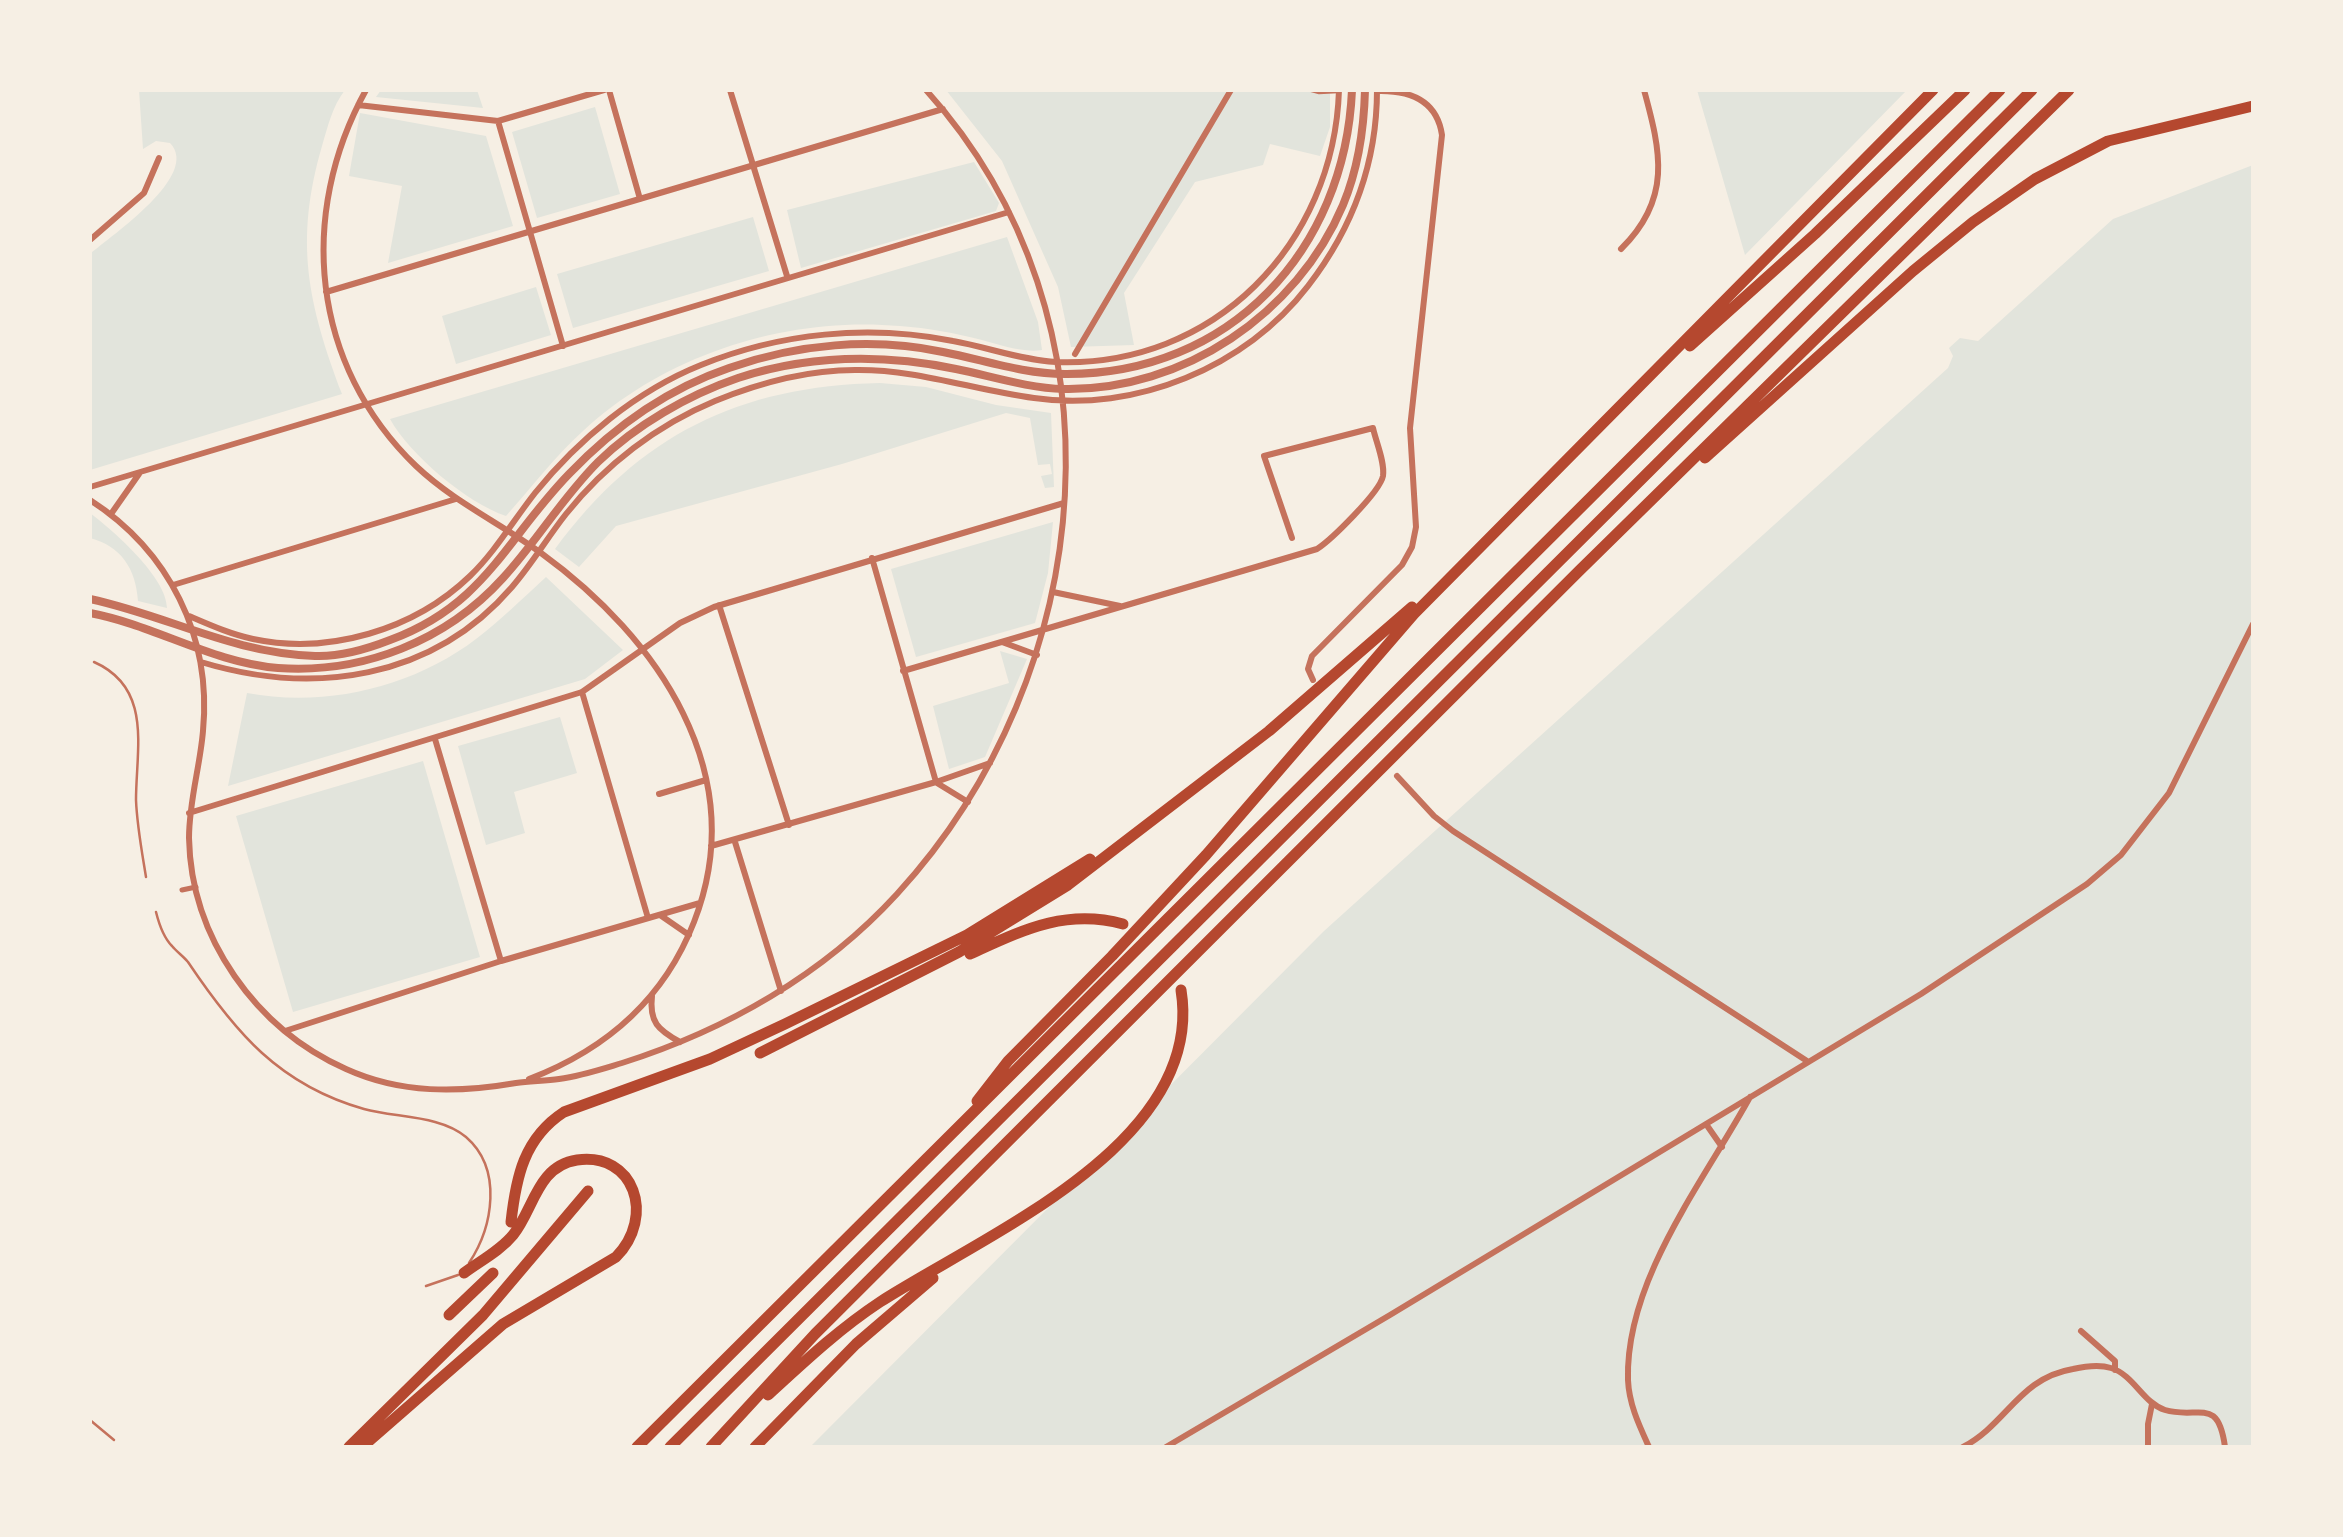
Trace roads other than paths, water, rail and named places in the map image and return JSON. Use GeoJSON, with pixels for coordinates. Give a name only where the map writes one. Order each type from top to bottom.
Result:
{"type":"FeatureCollection","features":[{"type":"Feature","properties":{"kind":"highway"},"geometry":{"type":"LineString","coordinates":[[950,1136],[1008,1061],[1206,855],[1372,660],[1457,569],[1933,90]]}},
{"type":"Feature","properties":{"kind":"highway"},"geometry":{"type":"LineString","coordinates":[[1628,398],[1787,260],[1965,90]]}},
{"type":"Feature","properties":{"kind":"highway"},"geometry":{"type":"LineString","coordinates":[[636,1447],[2000,90]]}},
{"type":"Feature","properties":{"kind":"highway"},"geometry":{"type":"LineString","coordinates":[[670,1447],[2032,90]]}},
{"type":"Feature","properties":{"kind":"highway"},"geometry":{"type":"LineString","coordinates":[[735,1424],[815,1334],[1579,571],[2069,90]]}},
{"type":"Feature","properties":{"kind":"highway"},"geometry":{"type":"LineString","coordinates":[[1579,571],[1874,305],[1973,222],[2069,158],[2108,141],[2253,106]]}},
{"type":"Feature","properties":{"kind":"highway"},"geometry":{"type":"LineString","coordinates":[[760,1053],[997,930],[1068,885],[1268,730],[1457,569]]}},
{"type":"Feature","properties":{"kind":"highway"},"geometry":{"type":"LineString","coordinates":[[511,1222],[516,1184],[529,1147],[544,1126],[564,1112],[710,1059],[960,939],[1149,822]]}},
{"type":"Feature","properties":{"kind":"highway"},"geometry":{"type":"LineString","coordinates":[[872,998],[1049,921],[1091,917],[1123,924]]}},
{"type":"Feature","properties":{"kind":"highway"},"geometry":{"type":"LineString","coordinates":[[710,1447],[852,1321],[1091,1168],[1144,1116],[1161,1089],[1176,1054],[1182,1025],[1182,990]]}},
{"type":"Feature","properties":{"kind":"highway"},"geometry":{"type":"LineString","coordinates":[[362,1447],[504,1324],[616,1256],[636,1228],[638,1210],[631,1188],[622,1175],[608,1166],[586,1160],[568,1162],[540,1185],[508,1240],[464,1274]]}},
{"type":"Feature","properties":{"kind":"highway"},"geometry":{"type":"LineString","coordinates":[[350,1447],[483,1315],[588,1191]]}},
{"type":"Feature","properties":{"kind":"highway"},"geometry":{"type":"LineString","coordinates":[[755,1447],[884,1318],[992,1234]]}},
{"type":"Feature","properties":{"kind":"highway"},"geometry":{"type":"LineString","coordinates":[[449,1315],[493,1273]]}},
{"type":"Feature","properties":{"kind":"highway"},"geometry":{"type":"LineString","coordinates":[[337,1447],[376,1421]]}},
{"type":"Feature","properties":{"kind":"street"},"geometry":{"type":"LineString","coordinates":[[366,90],[336,158],[326,198],[322,249],[326,292],[339,344],[366,406],[416,466],[456,499],[539,552],[595,599],[643,650],[684,712],[706,780],[710,846],[700,903],[666,976],[623,1026],[595,1047],[519,1083]]}},
{"type":"Feature","properties":{"kind":"street"},"geometry":{"type":"LineString","coordinates":[[358,105],[498,122],[606,90],[640,198]]}},
{"type":"Feature","properties":{"kind":"street"},"geometry":{"type":"LineString","coordinates":[[730,90],[787,276]]}},
{"type":"Feature","properties":{"kind":"street"},"geometry":{"type":"LineString","coordinates":[[90,500],[112,514],[150,552],[173,584],[188,615],[201,662],[203,732],[190,813],[190,853],[196,887],[223,958],[252,1000],[284,1031],[338,1065],[390,1084],[450,1091],[585,1074],[680,1042],[781,990],[827,958],[891,901],[968,802],[990,763],[1044,630],[1064,503],[1059,362],[1037,278],[1009,212],[986,170],[926,90]]}},
{"type":"Feature","properties":{"kind":"street"},"geometry":{"type":"LineString","coordinates":[[1075,354],[1232,90]]}},
{"type":"Feature","properties":{"kind":"street"},"geometry":{"type":"LineString","coordinates":[[90,599],[250,650],[324,656],[386,642],[442,614],[485,579],[560,483],[639,412],[676,391],[755,360],[828,346],[907,346],[1013,369],[1100,373],[1135,366],[1200,343],[1234,322],[1273,288],[1310,241],[1343,162],[1352,90]]}},
{"type":"Feature","properties":{"kind":"street"},"geometry":{"type":"LineString","coordinates":[[90,613],[254,666],[326,667],[390,654],[449,625],[500,581],[569,492],[626,438],[696,395],[739,378],[836,359],[908,361],[1062,389],[1140,379],[1170,370],[1206,354],[1263,316],[1289,290],[1319,249],[1338,216],[1353,176],[1365,90]]}},
{"type":"Feature","properties":{"kind":"street"},"geometry":{"type":"LineString","coordinates":[[201,662],[254,676],[328,680],[386,669],[456,636],[504,596],[574,504],[623,456],[699,409],[772,382],[852,370],[919,374],[1035,399],[1089,400],[1138,393],[1213,365],[1274,323],[1302,294],[1332,253],[1353,212],[1367,171],[1379,90],[1407,92],[1422,100],[1437,117],[1442,134],[1410,428],[1416,527],[1412,547],[1402,565],[1312,656],[1308,669],[1313,680]]}},
{"type":"Feature","properties":{"kind":"street"},"geometry":{"type":"LineString","coordinates":[[1621,249],[1646,220],[1658,188],[1658,145],[1644,90]]}},
{"type":"Feature","properties":{"kind":"street"},"geometry":{"type":"LineString","coordinates":[[188,615],[250,638],[322,643],[375,632],[434,604],[474,572],[553,472],[631,402],[686,371],[760,345],[848,332],[928,336],[1059,362],[1135,353],[1193,331],[1256,288],[1294,238],[1328,168],[1339,91]]}},
{"type":"Feature","properties":{"kind":"street"},"geometry":{"type":"LineString","coordinates":[[326,292],[943,108]]}},
{"type":"Feature","properties":{"kind":"street"},"geometry":{"type":"LineString","coordinates":[[498,122],[563,346]]}},
{"type":"Feature","properties":{"kind":"street"},"geometry":{"type":"LineString","coordinates":[[90,240],[144,193],[159,158]]}},
{"type":"Feature","properties":{"kind":"street"},"geometry":{"type":"LineString","coordinates":[[90,487],[1009,212]]}},
{"type":"Feature","properties":{"kind":"street"},"geometry":{"type":"LineString","coordinates":[[1193,331],[1200,343]]}},
{"type":"Feature","properties":{"kind":"street"},"geometry":{"type":"LineString","coordinates":[[907,346],[928,336]]}},
{"type":"Feature","properties":{"kind":"street"},"geometry":{"type":"LineString","coordinates":[[1206,354],[1213,365]]}},
{"type":"Feature","properties":{"kind":"street"},"geometry":{"type":"LineString","coordinates":[[908,361],[919,374]]}},
{"type":"Feature","properties":{"kind":"street"},"geometry":{"type":"LineString","coordinates":[[601,427],[616,432]]}},
{"type":"Feature","properties":{"kind":"street"},"geometry":{"type":"LineString","coordinates":[[903,671],[1324,545],[1381,482],[1383,468],[1373,428],[1264,456],[1292,538]]}},
{"type":"Feature","properties":{"kind":"street"},"geometry":{"type":"LineString","coordinates":[[623,456],[626,438]]}},
{"type":"Feature","properties":{"kind":"street"},"geometry":{"type":"LineString","coordinates":[[112,514],[140,472]]}},
{"type":"Feature","properties":{"kind":"street"},"geometry":{"type":"LineString","coordinates":[[173,584],[456,499]]}},
{"type":"Feature","properties":{"kind":"street"},"geometry":{"type":"LineString","coordinates":[[190,813],[582,692],[687,619],[719,605],[1064,503]]}},
{"type":"Feature","properties":{"kind":"street"},"geometry":{"type":"LineString","coordinates":[[872,558],[936,782],[968,802]]}},
{"type":"Feature","properties":{"kind":"street"},"geometry":{"type":"LineString","coordinates":[[1053,592],[1121,606]]}},
{"type":"Feature","properties":{"kind":"street"},"geometry":{"type":"LineString","coordinates":[[434,604],[442,614]]}},
{"type":"Feature","properties":{"kind":"street"},"geometry":{"type":"LineString","coordinates":[[719,605],[789,825]]}},
{"type":"Feature","properties":{"kind":"street"},"geometry":{"type":"LineString","coordinates":[[1166,1447],[2033,922],[2121,855],[2169,793],[2253,624]]}},
{"type":"Feature","properties":{"kind":"street"},"geometry":{"type":"LineString","coordinates":[[449,625],[456,636]]}},
{"type":"Feature","properties":{"kind":"street"},"geometry":{"type":"LineString","coordinates":[[1000,642],[1037,655]]}},
{"type":"Feature","properties":{"kind":"street"},"geometry":{"type":"LineString","coordinates":[[322,643],[324,656]]}},
{"type":"Feature","properties":{"kind":"street"},"geometry":{"type":"LineString","coordinates":[[326,667],[328,680]]}},
{"type":"Feature","properties":{"kind":"street"},"geometry":{"type":"LineString","coordinates":[[582,692],[648,918]]}},
{"type":"Feature","properties":{"kind":"street"},"geometry":{"type":"LineString","coordinates":[[436,739],[501,961]]}},
{"type":"Feature","properties":{"kind":"street"},"geometry":{"type":"LineString","coordinates":[[710,846],[736,842],[990,763]]}},
{"type":"Feature","properties":{"kind":"street"},"geometry":{"type":"LineString","coordinates":[[1397,776],[1434,816],[1453,830],[1807,1062]]}},
{"type":"Feature","properties":{"kind":"street"},"geometry":{"type":"LineString","coordinates":[[660,794],[706,780]]}},
{"type":"Feature","properties":{"kind":"street"},"geometry":{"type":"LineString","coordinates":[[736,842],[781,990]]}},
{"type":"Feature","properties":{"kind":"street"},"geometry":{"type":"LineString","coordinates":[[182,890],[196,887]]}},
{"type":"Feature","properties":{"kind":"street"},"geometry":{"type":"LineString","coordinates":[[284,1031],[501,961],[700,903]]}},
{"type":"Feature","properties":{"kind":"street"},"geometry":{"type":"LineString","coordinates":[[659,915],[688,935]]}},
{"type":"Feature","properties":{"kind":"street"},"geometry":{"type":"LineString","coordinates":[[652,994],[655,1025],[680,1042]]}},
{"type":"Feature","properties":{"kind":"street"},"geometry":{"type":"LineString","coordinates":[[1648,1447],[1634,1415],[1628,1380],[1640,1304],[1684,1206],[1751,1096]]}},
{"type":"Feature","properties":{"kind":"street"},"geometry":{"type":"LineString","coordinates":[[1705,1124],[1722,1148]]}},
{"type":"Feature","properties":{"kind":"street"},"geometry":{"type":"LineString","coordinates":[[2081,1331],[2115,1361],[2115,1370]]}},
{"type":"Feature","properties":{"kind":"street"},"geometry":{"type":"LineString","coordinates":[[1963,1447],[1986,1431],[2023,1391],[2042,1378],[2086,1366],[2115,1370],[2168,1411],[2208,1411],[2221,1428],[2225,1447]]}},
{"type":"Feature","properties":{"kind":"street"},"geometry":{"type":"LineString","coordinates":[[2148,1447],[2152,1402]]}},
{"type":"Feature","properties":{"kind":"lane"},"geometry":{"type":"LineString","coordinates":[[1308,90],[1319,94],[1339,91]]}},
{"type":"Feature","properties":{"kind":"lane"},"geometry":{"type":"LineString","coordinates":[[94,662],[122,682],[138,719],[136,800],[146,877]]}},
{"type":"Feature","properties":{"kind":"lane"},"geometry":{"type":"LineString","coordinates":[[156,912],[166,939],[185,959],[229,1022],[277,1067],[338,1100],[438,1124],[460,1133],[474,1145],[488,1171],[490,1203],[486,1231],[464,1274],[426,1286]]}},
{"type":"Feature","properties":{"kind":"lane"},"geometry":{"type":"LineString","coordinates":[[90,1420],[114,1440]]}}]}
